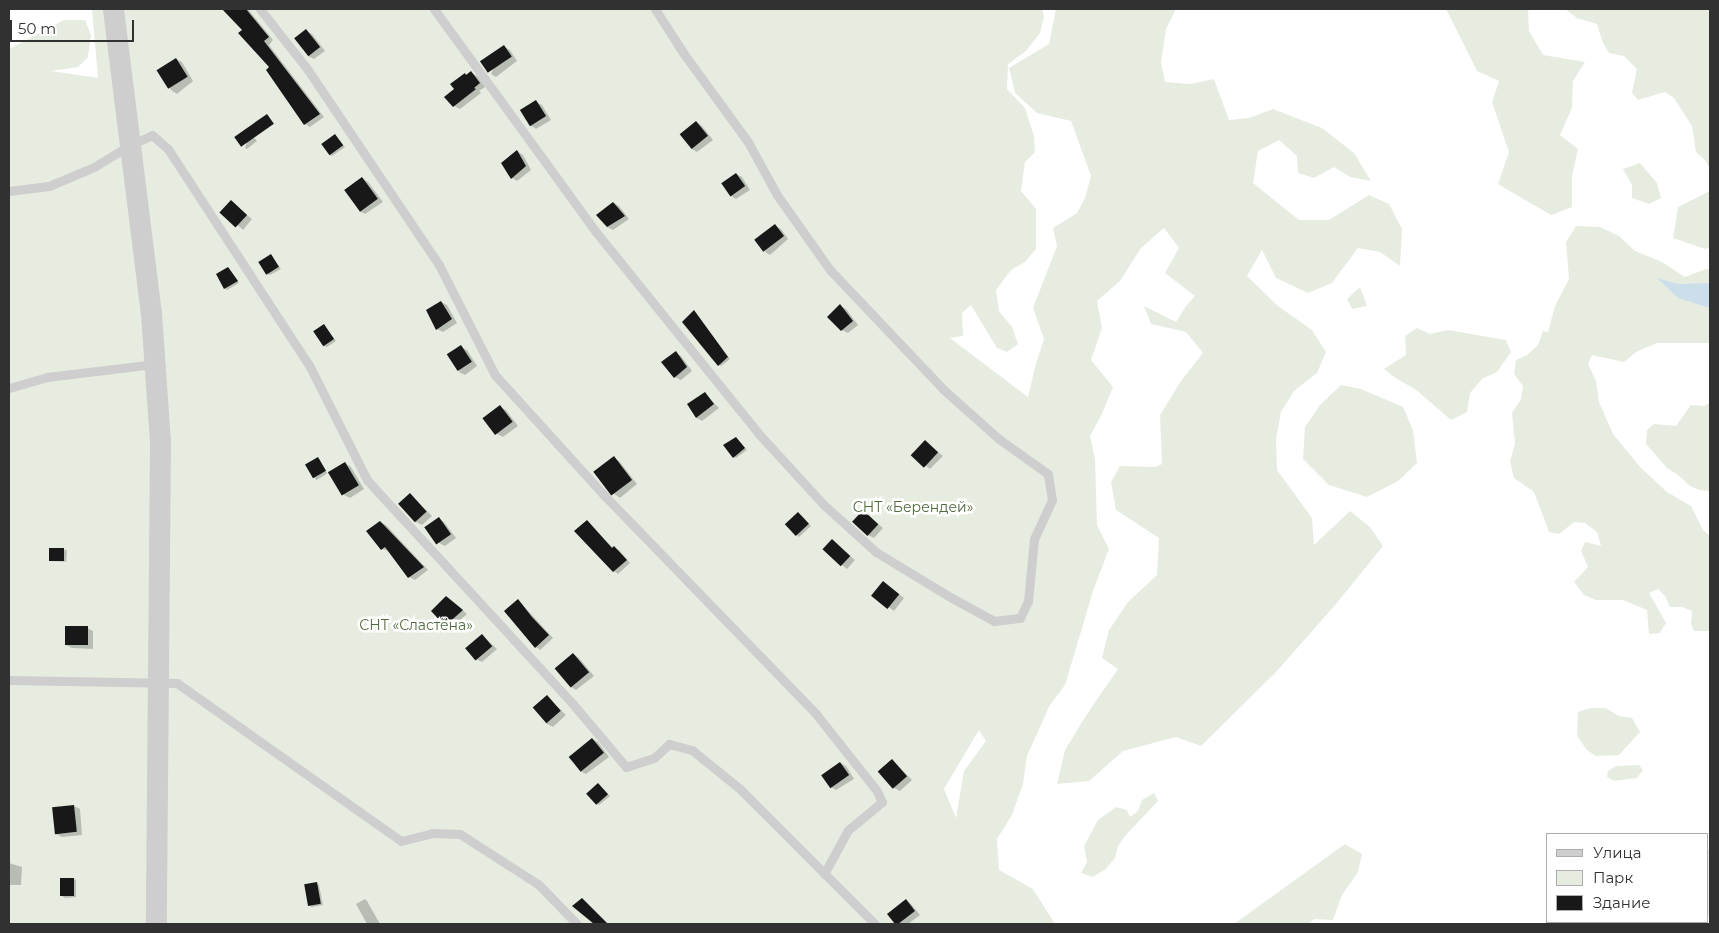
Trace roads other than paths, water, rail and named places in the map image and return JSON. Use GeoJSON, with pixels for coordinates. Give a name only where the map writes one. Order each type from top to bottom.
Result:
{"type":"FeatureCollection","features":[{"type":"Feature","properties":{"kind":"street"},"geometry":{"type":"LineString","coordinates":[[113,9],[151,313],[160,442],[156,924]]}},
{"type":"Feature","properties":{"kind":"lane"},"geometry":{"type":"LineString","coordinates":[[260,9],[308,70],[439,265],[495,375],[602,493],[816,714],[877,791],[882,802],[848,830],[824,874]]}},
{"type":"Feature","properties":{"kind":"lane"},"geometry":{"type":"LineString","coordinates":[[434,9],[596,232],[758,433],[823,504],[876,552],[952,598],[994,621],[1020,618],[1028,601],[1034,538],[1052,500],[1048,474],[999,439],[944,390],[830,270],[777,195],[748,142],[684,54],[656,9]]}},
{"type":"Feature","properties":{"kind":"lane"},"geometry":{"type":"LineString","coordinates":[[9,191],[49,186],[94,167],[130,145],[152,135],[168,149],[309,365],[368,480],[572,703],[626,767],[654,758],[669,744],[692,750],[740,789],[875,924]]}},
{"type":"Feature","properties":{"kind":"lane"},"geometry":{"type":"LineString","coordinates":[[9,388],[47,377],[155,364]]}},
{"type":"Feature","properties":{"kind":"lane"},"geometry":{"type":"LineString","coordinates":[[9,680],[177,683],[401,841],[432,833],[460,834],[538,884],[577,924]]}},
{"type":"Feature","properties":{"kind":"water"},"geometry":{"type":"Polygon","coordinates":[[[1657,278],[1678,284],[1710,283],[1710,308],[1678,298],[1657,278]]]}},
{"type":"Feature","properties":{"kind":"park label","name":"СНТ «Берендей»"},"geometry":{"type":"Point","coordinates":[913,507]}},
{"type":"Feature","properties":{"kind":"park label","name":"СНТ «Сластёна»"},"geometry":{"type":"Point","coordinates":[416,625]}}]}
